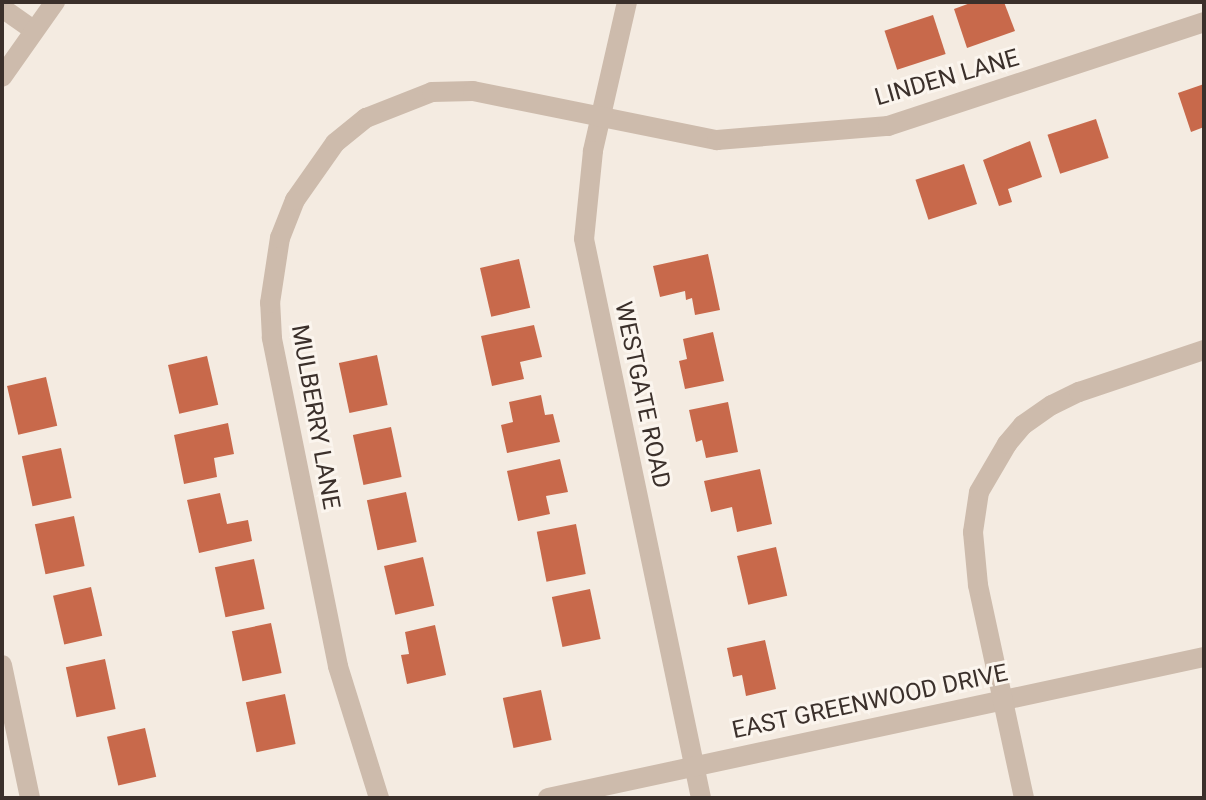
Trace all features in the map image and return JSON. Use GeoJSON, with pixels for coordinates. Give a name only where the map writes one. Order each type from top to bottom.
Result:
{"type":"FeatureCollection","features":[{"type":"Feature","properties":{"kind":"street"},"geometry":{"type":"LineString","coordinates":[[2,77],[55,2]]}},
{"type":"Feature","properties":{"kind":"street","name":"WESTGATE ROAD"},"geometry":{"type":"LineString","coordinates":[[627,2],[593,151],[584,239],[701,798]]}},
{"type":"Feature","properties":{"kind":"street"},"geometry":{"type":"LineString","coordinates":[[2,8],[34,30]]}},
{"type":"Feature","properties":{"kind":"street","name":"LINDEN LANE"},"geometry":{"type":"LineString","coordinates":[[602,118],[717,140],[888,126],[1204,22]]}},
{"type":"Feature","properties":{"kind":"street","name":"MULBERRY LANE"},"geometry":{"type":"LineString","coordinates":[[379,798],[338,666],[278,380],[270,303],[280,238],[295,200],[335,143],[366,118],[398,102],[432,92],[473,91],[602,118]]}},
{"type":"Feature","properties":{"kind":"street"},"geometry":{"type":"LineString","coordinates":[[1024,798],[1000,701],[974,554],[979,492],[991,465],[1023,425],[1052,405],[1079,392],[1204,350]]}},
{"type":"Feature","properties":{"kind":"street","name":"EAST GREENWOOD DRIVE"},"geometry":{"type":"LineString","coordinates":[[548,798],[1204,657]]}},
{"type":"Feature","properties":{"kind":"street"},"geometry":{"type":"LineString","coordinates":[[2,665],[30,798]]}},
{"type":"Feature","properties":{"kind":"building"},"geometry":{"type":"Polygon","coordinates":[[[973,2],[1004,2],[1015,31],[967,48],[954,9],[973,2]]]}},
{"type":"Feature","properties":{"kind":"building"},"geometry":{"type":"Polygon","coordinates":[[[933,15],[946,54],[897,70],[884,31],[933,15]]]}},
{"type":"Feature","properties":{"kind":"building"},"geometry":{"type":"Polygon","coordinates":[[[1204,84],[1204,127],[1191,132],[1178,93],[1204,84]]]}},
{"type":"Feature","properties":{"kind":"building"},"geometry":{"type":"Polygon","coordinates":[[[1096,119],[1109,158],[1060,174],[1047,135],[1096,119]]]}},
{"type":"Feature","properties":{"kind":"building"},"geometry":{"type":"Polygon","coordinates":[[[1030,141],[1042,177],[1008,189],[1012,202],[999,206],[983,160],[1030,141]]]}},
{"type":"Feature","properties":{"kind":"building"},"geometry":{"type":"Polygon","coordinates":[[[964,164],[977,204],[928,220],[915,180],[964,164]]]}},
{"type":"Feature","properties":{"kind":"building"},"geometry":{"type":"Polygon","coordinates":[[[708,254],[720,310],[695,315],[692,298],[686,300],[685,291],[660,297],[653,266],[708,254]]]}},
{"type":"Feature","properties":{"kind":"building"},"geometry":{"type":"Polygon","coordinates":[[[519,259],[530,308],[491,317],[480,268],[519,259]]]}},
{"type":"Feature","properties":{"kind":"building"},"geometry":{"type":"Polygon","coordinates":[[[534,325],[542,357],[520,362],[524,379],[492,386],[481,336],[534,325]]]}},
{"type":"Feature","properties":{"kind":"building"},"geometry":{"type":"Polygon","coordinates":[[[713,332],[724,381],[685,389],[679,361],[687,359],[683,339],[713,332]]]}},
{"type":"Feature","properties":{"kind":"building"},"geometry":{"type":"Polygon","coordinates":[[[377,355],[388,405],[349,413],[339,363],[377,355]]]}},
{"type":"Feature","properties":{"kind":"building"},"geometry":{"type":"Polygon","coordinates":[[[207,356],[218,405],[179,414],[168,365],[207,356]]]}},
{"type":"Feature","properties":{"kind":"building"},"geometry":{"type":"Polygon","coordinates":[[[46,377],[57,426],[18,435],[7,386],[46,377]]]}},
{"type":"Feature","properties":{"kind":"building"},"geometry":{"type":"Polygon","coordinates":[[[541,395],[545,415],[553,414],[560,442],[507,453],[501,425],[513,422],[509,402],[541,395]]]}},
{"type":"Feature","properties":{"kind":"building"},"geometry":{"type":"Polygon","coordinates":[[[728,402],[738,452],[706,458],[702,440],[696,442],[689,410],[728,402]]]}},
{"type":"Feature","properties":{"kind":"building"},"geometry":{"type":"Polygon","coordinates":[[[228,423],[234,454],[214,458],[217,477],[184,484],[174,435],[228,423]]]}},
{"type":"Feature","properties":{"kind":"building"},"geometry":{"type":"Polygon","coordinates":[[[391,427],[402,477],[363,485],[353,435],[391,427]]]}},
{"type":"Feature","properties":{"kind":"building"},"geometry":{"type":"Polygon","coordinates":[[[61,448],[72,498],[32,506],[22,456],[61,448]]]}},
{"type":"Feature","properties":{"kind":"building"},"geometry":{"type":"Polygon","coordinates":[[[560,459],[568,492],[546,496],[550,514],[518,521],[507,471],[560,459]]]}},
{"type":"Feature","properties":{"kind":"building"},"geometry":{"type":"Polygon","coordinates":[[[760,469],[772,524],[737,532],[732,507],[711,512],[704,481],[760,469]]]}},
{"type":"Feature","properties":{"kind":"building"},"geometry":{"type":"Polygon","coordinates":[[[406,492],[417,542],[377,550],[367,500],[406,492]]]}},
{"type":"Feature","properties":{"kind":"building"},"geometry":{"type":"Polygon","coordinates":[[[220,493],[227,524],[248,520],[252,541],[199,553],[187,500],[220,493]]]}},
{"type":"Feature","properties":{"kind":"building"},"geometry":{"type":"Polygon","coordinates":[[[74,516],[85,566],[45,574],[35,524],[74,516]]]}},
{"type":"Feature","properties":{"kind":"building"},"geometry":{"type":"Polygon","coordinates":[[[576,524],[586,574],[546,582],[537,532],[576,524]]]}},
{"type":"Feature","properties":{"kind":"building"},"geometry":{"type":"Polygon","coordinates":[[[776,547],[787,596],[748,605],[737,556],[776,547]]]}},
{"type":"Feature","properties":{"kind":"building"},"geometry":{"type":"Polygon","coordinates":[[[423,557],[434,606],[395,615],[384,566],[423,557]]]}},
{"type":"Feature","properties":{"kind":"building"},"geometry":{"type":"Polygon","coordinates":[[[254,559],[265,609],[225,617],[215,567],[254,559]]]}},
{"type":"Feature","properties":{"kind":"building"},"geometry":{"type":"Polygon","coordinates":[[[91,587],[102,636],[64,644],[53,596],[91,587]]]}},
{"type":"Feature","properties":{"kind":"building"},"geometry":{"type":"Polygon","coordinates":[[[590,589],[601,639],[562,647],[552,597],[590,589]]]}},
{"type":"Feature","properties":{"kind":"building"},"geometry":{"type":"Polygon","coordinates":[[[271,623],[282,673],[242,681],[232,631],[271,623]]]}},
{"type":"Feature","properties":{"kind":"building"},"geometry":{"type":"Polygon","coordinates":[[[435,625],[446,675],[407,684],[401,655],[409,654],[405,632],[435,625]]]}},
{"type":"Feature","properties":{"kind":"building"},"geometry":{"type":"Polygon","coordinates":[[[765,640],[776,689],[746,696],[742,675],[733,677],[727,648],[765,640]]]}},
{"type":"Feature","properties":{"kind":"building"},"geometry":{"type":"Polygon","coordinates":[[[105,659],[116,709],[76,717],[66,667],[105,659]]]}},
{"type":"Feature","properties":{"kind":"building"},"geometry":{"type":"Polygon","coordinates":[[[541,690],[552,740],[513,748],[503,698],[541,690]]]}},
{"type":"Feature","properties":{"kind":"building"},"geometry":{"type":"Polygon","coordinates":[[[285,694],[296,744],[256,752],[246,702],[285,694]]]}},
{"type":"Feature","properties":{"kind":"building"},"geometry":{"type":"Polygon","coordinates":[[[145,728],[156,777],[118,785],[107,737],[145,728]]]}}]}
